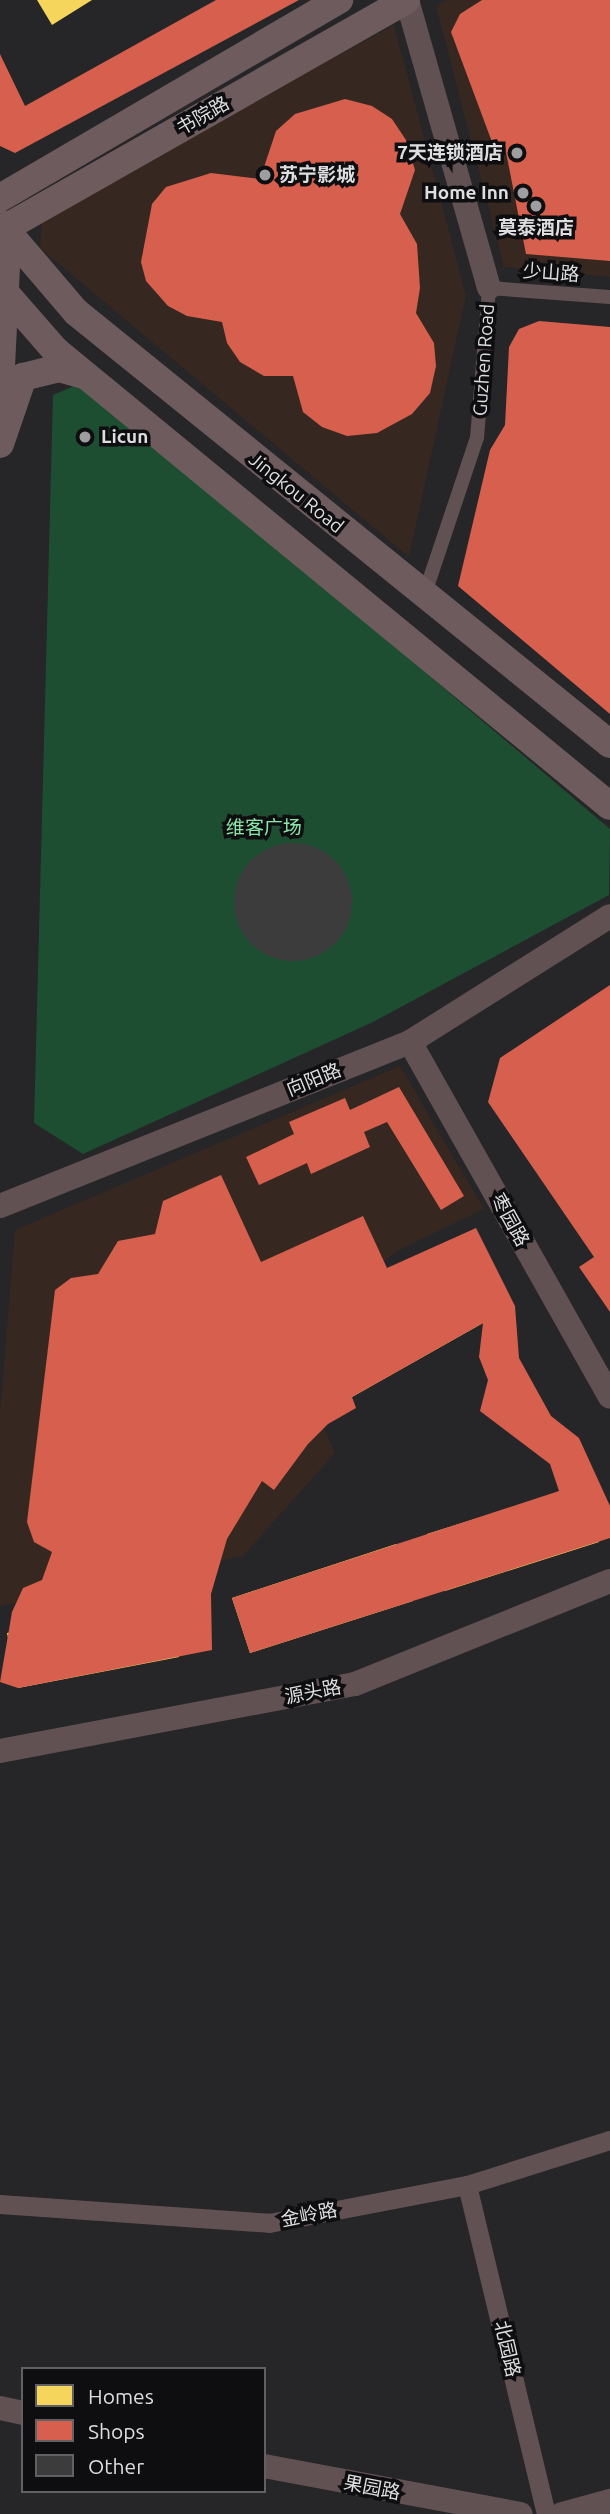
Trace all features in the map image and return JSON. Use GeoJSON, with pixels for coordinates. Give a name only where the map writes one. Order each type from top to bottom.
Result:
{"type":"FeatureCollection","features":[{"type":"Feature","properties":{"kind":"main road","name":"书院路"},"geometry":{"type":"LineString","coordinates":[[0,198],[339,0]]}},
{"type":"Feature","properties":{"kind":"main road","name":"书院路"},"geometry":{"type":"LineString","coordinates":[[3,227],[406,0]]}},
{"type":"Feature","properties":{"kind":"main road"},"geometry":{"type":"LineString","coordinates":[[0,386],[3,227]]}},
{"type":"Feature","properties":{"kind":"main road","name":"Jingkou Road"},"geometry":{"type":"LineString","coordinates":[[3,227],[76,312],[423,597],[610,744]]}},
{"type":"Feature","properties":{"kind":"main road"},"geometry":{"type":"LineString","coordinates":[[2,288],[55,350],[610,806]]}},
{"type":"Feature","properties":{"kind":"main road"},"geometry":{"type":"LineString","coordinates":[[0,444],[23,377],[39,369],[59,368],[89,377]]}},
{"type":"Feature","properties":{"kind":"street","name":"Guzhen Road"},"geometry":{"type":"LineString","coordinates":[[406,0],[489,288],[477,438],[423,597]]}},
{"type":"Feature","properties":{"kind":"street","name":"少山路"},"geometry":{"type":"LineString","coordinates":[[489,288],[610,297]]}},
{"type":"Feature","properties":{"kind":"street","name":"向阳路"},"geometry":{"type":"LineString","coordinates":[[0,1206],[410,1042],[610,916]]}},
{"type":"Feature","properties":{"kind":"street","name":"枣园路"},"geometry":{"type":"LineString","coordinates":[[410,1042],[610,1397]]}},
{"type":"Feature","properties":{"kind":"street","name":"源头路"},"geometry":{"type":"LineString","coordinates":[[0,1751],[355,1684],[610,1581]]}},
{"type":"Feature","properties":{"kind":"street","name":"金岭路"},"geometry":{"type":"LineString","coordinates":[[0,2204],[269,2223],[467,2185],[610,2140]]}},
{"type":"Feature","properties":{"kind":"street","name":"北园路"},"geometry":{"type":"LineString","coordinates":[[467,2185],[546,2514]]}},
{"type":"Feature","properties":{"kind":"street"},"geometry":{"type":"LineString","coordinates":[[0,2408],[21,2413]]}},
{"type":"Feature","properties":{"kind":"street","name":"果园路"},"geometry":{"type":"LineString","coordinates":[[266,2466],[521,2514]]}},
{"type":"Feature","properties":{"kind":"street"},"geometry":{"type":"LineString","coordinates":[[562,2514],[610,2501]]}},
{"type":"Feature","properties":{"kind":"shaded area"},"geometry":{"type":"Polygon","coordinates":[[[447,0],[610,0],[610,277],[504,267],[436,6],[447,0]]]}},
{"type":"Feature","properties":{"kind":"shaded area"},"geometry":{"type":"Polygon","coordinates":[[[394,25],[466,295],[409,557],[40,248],[42,216],[394,25]]]}},
{"type":"Feature","properties":{"kind":"shaded area"},"geometry":{"type":"Polygon","coordinates":[[[400,1066],[484,1209],[403,1248],[280,1330],[335,1453],[243,1556],[0,1606],[0,1413],[15,1230],[400,1066]]]}},
{"type":"Feature","properties":{"kind":"green space","name":"维客广场"},"geometry":{"type":"Polygon","coordinates":[[[83,382],[610,829],[609,895],[373,1022],[83,1154],[34,1123],[53,395],[83,382]]]}},
{"type":"Feature","properties":{"kind":"building: Homes"},"geometry":{"type":"Polygon","coordinates":[[[37,0],[92,0],[52,25],[37,0]]]}},
{"type":"Feature","properties":{"kind":"building: Homes"},"geometry":{"type":"Polygon","coordinates":[[[610,1223],[610,1258],[604,1262],[588,1240],[610,1223]]]}},
{"type":"Feature","properties":{"kind":"building: Homes"},"geometry":{"type":"Polygon","coordinates":[[[455,1275],[483,1323],[352,1397],[324,1349],[455,1275]]]}},
{"type":"Feature","properties":{"kind":"building: Homes"},"geometry":{"type":"Polygon","coordinates":[[[580,1486],[599,1542],[445,1591],[427,1534],[580,1486]]]}},
{"type":"Feature","properties":{"kind":"building: Homes"},"geometry":{"type":"Polygon","coordinates":[[[396,1544],[413,1601],[250,1653],[232,1598],[396,1544]]]}},
{"type":"Feature","properties":{"kind":"building: Homes"},"geometry":{"type":"Polygon","coordinates":[[[168,1602],[179,1657],[18,1688],[7,1633],[168,1602]]]}},
{"type":"Feature","properties":{"kind":"building: Shops"},"geometry":{"type":"Polygon","coordinates":[[[216,0],[299,0],[15,153],[0,146],[0,54],[25,106],[216,0]]]}},
{"type":"Feature","properties":{"kind":"building: Shops"},"geometry":{"type":"Polygon","coordinates":[[[482,0],[610,0],[610,261],[526,254],[504,142],[492,142],[451,32],[460,14],[482,0]]]}},
{"type":"Feature","properties":{"kind":"building: Shops"},"geometry":{"type":"Polygon","coordinates":[[[345,99],[372,106],[392,119],[406,140],[415,170],[400,214],[417,244],[420,288],[416,313],[434,343],[436,366],[430,393],[412,414],[377,433],[347,436],[322,427],[303,412],[293,376],[264,376],[240,362],[227,343],[222,322],[187,316],[168,306],[146,281],[141,262],[152,204],[166,187],[211,173],[260,179],[276,131],[295,114],[345,99]]]}},
{"type":"Feature","properties":{"kind":"building: Shops"},"geometry":{"type":"Polygon","coordinates":[[[539,321],[610,327],[610,714],[458,586],[490,450],[505,425],[509,347],[519,329],[539,321]]]}},
{"type":"Feature","properties":{"kind":"building: Shops"},"geometry":{"type":"Polygon","coordinates":[[[610,985],[610,1312],[579,1267],[594,1257],[488,1102],[500,1058],[610,985]]]}},
{"type":"Feature","properties":{"kind":"building: Shops"},"geometry":{"type":"Polygon","coordinates":[[[399,1087],[464,1196],[441,1210],[387,1122],[364,1132],[370,1147],[311,1174],[307,1163],[259,1185],[246,1157],[294,1134],[289,1122],[345,1098],[350,1110],[399,1087]]]}},
{"type":"Feature","properties":{"kind":"building: Shops"},"geometry":{"type":"Polygon","coordinates":[[[221,1175],[261,1262],[363,1216],[387,1268],[476,1228],[515,1306],[519,1358],[551,1416],[579,1438],[610,1506],[610,1538],[250,1653],[232,1598],[559,1491],[550,1464],[480,1411],[488,1380],[479,1357],[483,1323],[352,1397],[356,1408],[328,1424],[308,1444],[274,1490],[262,1481],[227,1539],[211,1594],[212,1650],[18,1688],[0,1682],[12,1612],[23,1588],[42,1580],[52,1552],[34,1542],[27,1522],[55,1290],[71,1278],[98,1274],[118,1241],[155,1234],[163,1201],[221,1175]]]}},
{"type":"Feature","properties":{"kind":"building: Other"},"geometry":{"type":"Polygon","coordinates":[[[293,843],[316,848],[335,860],[347,879],[352,902],[347,925],[335,944],[316,956],[293,961],[270,956],[251,944],[239,925],[234,902],[239,879],[251,860],[270,848],[293,843]]]}},
{"type":"Feature","properties":{"kind":"place","name":"7天连锁酒店"},"geometry":{"type":"Point","coordinates":[517,153]}},
{"type":"Feature","properties":{"kind":"place","name":"苏宁影城"},"geometry":{"type":"Point","coordinates":[265,175]}},
{"type":"Feature","properties":{"kind":"place","name":"Home Inn"},"geometry":{"type":"Point","coordinates":[523,193]}},
{"type":"Feature","properties":{"kind":"place","name":"莫泰酒店"},"geometry":{"type":"Point","coordinates":[536,206]}},
{"type":"Feature","properties":{"kind":"place","name":"Licun"},"geometry":{"type":"Point","coordinates":[85,437]}}]}
